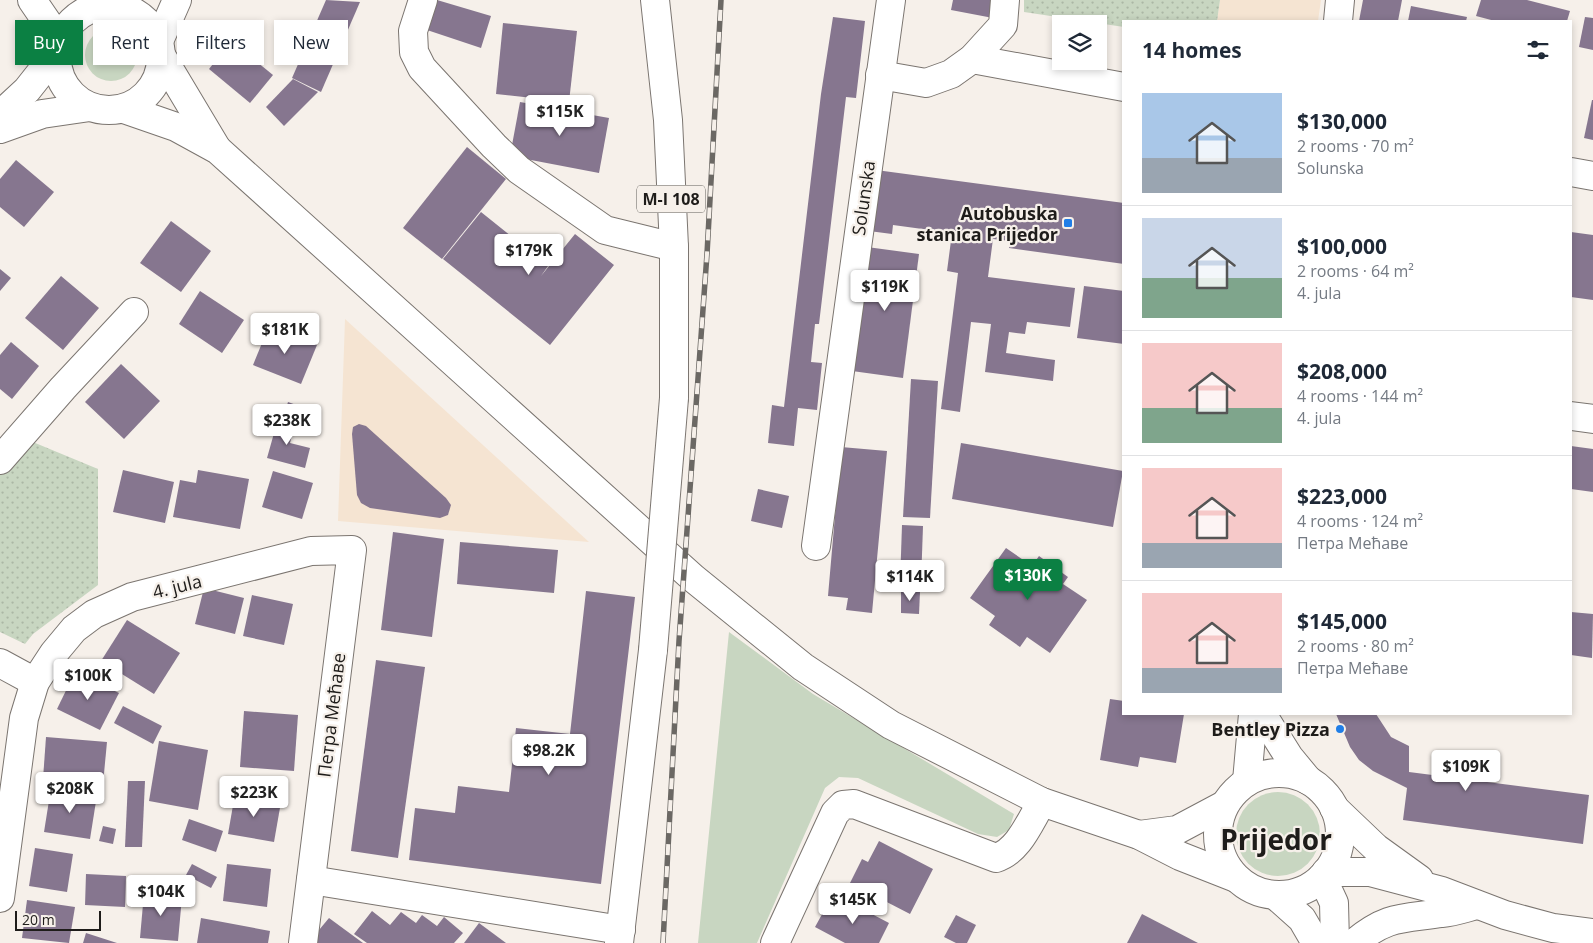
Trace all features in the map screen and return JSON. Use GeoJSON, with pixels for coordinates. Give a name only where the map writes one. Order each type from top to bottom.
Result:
{"type":"FeatureCollection","features":[{"type":"Feature","properties":{"kind":"main road"},"geometry":{"type":"LineString","coordinates":[[32,0],[43,20]]}},
{"type":"Feature","properties":{"kind":"main road"},"geometry":{"type":"LineString","coordinates":[[167,29],[177,0]]}},
{"type":"Feature","properties":{"kind":"main road"},"geometry":{"type":"LineString","coordinates":[[423,0],[413,31],[414,52],[422,68],[494,146],[519,170],[605,230],[674,247]]}},
{"type":"Feature","properties":{"kind":"main road","name":"M-I 108"},"geometry":{"type":"LineString","coordinates":[[620,936],[653,650],[674,398],[674,247],[668,120],[655,0]]}},
{"type":"Feature","properties":{"kind":"main road","name":"Solunska"},"geometry":{"type":"LineString","coordinates":[[816,546],[891,0]]}},
{"type":"Feature","properties":{"kind":"main road"},"geometry":{"type":"LineString","coordinates":[[880,75],[926,83],[952,74],[972,60],[1003,25],[1005,0]]}},
{"type":"Feature","properties":{"kind":"main road"},"geometry":{"type":"LineString","coordinates":[[1338,20],[1340,0]]}},
{"type":"Feature","properties":{"kind":"main road"},"geometry":{"type":"LineString","coordinates":[[75,20],[94,4],[121,7],[137,14],[144,20]]}},
{"type":"Feature","properties":{"kind":"main road"},"geometry":{"type":"LineString","coordinates":[[972,60],[1122,87]]}},
{"type":"Feature","properties":{"kind":"main road"},"geometry":{"type":"LineString","coordinates":[[167,61],[218,150]]}},
{"type":"Feature","properties":{"kind":"main road"},"geometry":{"type":"LineString","coordinates":[[0,115],[27,90],[46,65]]}},
{"type":"Feature","properties":{"kind":"main road"},"geometry":{"type":"LineString","coordinates":[[58,65],[65,85],[76,98],[90,107],[107,111],[124,109],[140,101],[151,90],[159,74],[159,65]]}},
{"type":"Feature","properties":{"kind":"main road"},"geometry":{"type":"LineString","coordinates":[[0,129],[42,114],[90,107]]}},
{"type":"Feature","properties":{"kind":"main road"},"geometry":{"type":"LineString","coordinates":[[124,109],[176,127],[218,150],[694,578],[803,667],[891,725],[1042,802],[1139,835],[1180,856],[1236,878],[1255,890],[1275,895],[1304,890],[1324,874],[1337,853],[1339,840],[1338,820],[1334,808]]}},
{"type":"Feature","properties":{"kind":"main road"},"geometry":{"type":"LineString","coordinates":[[1572,172],[1593,176]]}},
{"type":"Feature","properties":{"kind":"main road"},"geometry":{"type":"LineString","coordinates":[[0,460],[63,388],[134,312]]}},
{"type":"Feature","properties":{"kind":"main road"},"geometry":{"type":"LineString","coordinates":[[1572,416],[1593,419]]}},
{"type":"Feature","properties":{"kind":"main road","name":"4. jula"},"geometry":{"type":"LineString","coordinates":[[0,898],[24,718],[35,682],[54,653],[74,629],[94,614],[132,597],[311,551],[352,550]]}},
{"type":"Feature","properties":{"kind":"main road","name":"Петра Мећаве"},"geometry":{"type":"LineString","coordinates":[[303,943],[352,550]]}},
{"type":"Feature","properties":{"kind":"main road"},"geometry":{"type":"LineString","coordinates":[[0,663],[35,682]]}},
{"type":"Feature","properties":{"kind":"main road"},"geometry":{"type":"LineString","coordinates":[[1247,782],[1253,715]]}},
{"type":"Feature","properties":{"kind":"main road"},"geometry":{"type":"LineString","coordinates":[[1263,715],[1290,757],[1308,780],[1326,796],[1334,808],[1376,848],[1419,879],[1442,891]]}},
{"type":"Feature","properties":{"kind":"main road"},"geometry":{"type":"LineString","coordinates":[[1236,878],[1226,865],[1220,849],[1218,825],[1224,805],[1232,794],[1247,782],[1275,773],[1308,780]]}},
{"type":"Feature","properties":{"kind":"main road"},"geometry":{"type":"LineString","coordinates":[[775,943],[835,813],[843,805],[854,804],[996,858],[1006,855],[1013,849],[1042,802]]}},
{"type":"Feature","properties":{"kind":"main road"},"geometry":{"type":"LineString","coordinates":[[1139,835],[1177,830],[1224,805]]}},
{"type":"Feature","properties":{"kind":"main road"},"geometry":{"type":"LineString","coordinates":[[1324,874],[1370,872],[1442,891],[1556,936],[1593,933]]}},
{"type":"Feature","properties":{"kind":"main road"},"geometry":{"type":"LineString","coordinates":[[1324,874],[1334,903],[1335,943]]}},
{"type":"Feature","properties":{"kind":"main road"},"geometry":{"type":"LineString","coordinates":[[311,880],[620,936]]}},
{"type":"Feature","properties":{"kind":"main road"},"geometry":{"type":"LineString","coordinates":[[1275,895],[1302,919],[1316,943]]}},
{"type":"Feature","properties":{"kind":"main road"},"geometry":{"type":"LineString","coordinates":[[1354,943],[1378,926],[1393,919],[1443,913],[1477,904]]}},
{"type":"Feature","properties":{"kind":"shaded area"},"geometry":{"type":"Polygon","coordinates":[[[1220,0],[1321,0],[1318,20],[1217,20],[1220,0]]]}},
{"type":"Feature","properties":{"kind":"shaded area"},"geometry":{"type":"Polygon","coordinates":[[[345,319],[589,542],[338,521],[345,319]]]}},
{"type":"Feature","properties":{"kind":"green space"},"geometry":{"type":"Polygon","coordinates":[[[1024,0],[1220,0],[1217,20],[1122,20],[1122,27],[1107,24],[1107,15],[1052,16],[1024,12],[1024,0]]]}},
{"type":"Feature","properties":{"kind":"green space"},"geometry":{"type":"Polygon","coordinates":[[[93,37],[93,65],[135,65],[133,69],[125,77],[116,81],[106,81],[97,77],[89,69],[85,60],[85,50],[93,37]]]}},
{"type":"Feature","properties":{"kind":"green space"},"geometry":{"type":"Polygon","coordinates":[[[28,440],[98,469],[98,585],[33,634],[25,644],[0,632],[0,475],[28,440]]]}},
{"type":"Feature","properties":{"kind":"green space"},"geometry":{"type":"Polygon","coordinates":[[[729,632],[813,694],[1014,814],[1009,830],[997,837],[978,834],[858,778],[839,777],[825,788],[757,943],[698,943],[729,632]]]}},
{"type":"Feature","properties":{"kind":"green space"},"geometry":{"type":"Polygon","coordinates":[[[1278,792],[1294,795],[1308,804],[1317,818],[1320,834],[1317,850],[1308,864],[1294,873],[1278,876],[1262,873],[1248,864],[1239,850],[1236,834],[1239,818],[1248,804],[1262,795],[1278,792]]]}},
{"type":"Feature","properties":{"kind":"building"},"geometry":{"type":"Polygon","coordinates":[[[326,0],[360,2],[348,30],[348,20],[317,20],[326,0]]]}},
{"type":"Feature","properties":{"kind":"building"},"geometry":{"type":"Polygon","coordinates":[[[437,0],[491,16],[481,48],[427,30],[437,0]]]}},
{"type":"Feature","properties":{"kind":"building"},"geometry":{"type":"Polygon","coordinates":[[[953,0],[996,0],[993,18],[951,10],[953,0]]]}},
{"type":"Feature","properties":{"kind":"building"},"geometry":{"type":"Polygon","coordinates":[[[1363,0],[1402,0],[1398,20],[1359,20],[1363,0]]]}},
{"type":"Feature","properties":{"kind":"building"},"geometry":{"type":"Polygon","coordinates":[[[1481,0],[1527,0],[1570,11],[1567,20],[1491,20],[1476,16],[1481,0]]]}},
{"type":"Feature","properties":{"kind":"building"},"geometry":{"type":"Polygon","coordinates":[[[1411,6],[1467,17],[1466,20],[1408,20],[1411,6]]]}},
{"type":"Feature","properties":{"kind":"building"},"geometry":{"type":"Polygon","coordinates":[[[833,17],[865,21],[856,98],[846,97],[819,324],[815,324],[811,362],[822,363],[817,410],[798,408],[794,446],[768,443],[772,405],[784,407],[821,94],[833,17]]]}},
{"type":"Feature","properties":{"kind":"building"},"geometry":{"type":"Polygon","coordinates":[[[1585,17],[1593,18],[1593,50],[1579,47],[1585,17]]]}},
{"type":"Feature","properties":{"kind":"building"},"geometry":{"type":"Polygon","coordinates":[[[503,23],[577,31],[569,102],[496,94],[503,23]]]}},
{"type":"Feature","properties":{"kind":"building"},"geometry":{"type":"Polygon","coordinates":[[[212,65],[261,65],[273,75],[250,103],[209,69],[212,65]]]}},
{"type":"Feature","properties":{"kind":"building"},"geometry":{"type":"Polygon","coordinates":[[[298,65],[333,65],[321,92],[292,78],[298,65]]]}},
{"type":"Feature","properties":{"kind":"building"},"geometry":{"type":"Polygon","coordinates":[[[293,79],[318,92],[284,126],[266,107],[293,79]]]}},
{"type":"Feature","properties":{"kind":"building"},"geometry":{"type":"Polygon","coordinates":[[[1593,100],[1593,140],[1584,138],[1593,100]]]}},
{"type":"Feature","properties":{"kind":"building"},"geometry":{"type":"Polygon","coordinates":[[[520,102],[609,118],[599,173],[510,156],[520,102]]]}},
{"type":"Feature","properties":{"kind":"building"},"geometry":{"type":"Polygon","coordinates":[[[467,147],[506,179],[442,259],[403,228],[467,147]]]}},
{"type":"Feature","properties":{"kind":"building"},"geometry":{"type":"Polygon","coordinates":[[[16,160],[54,192],[24,227],[0,207],[0,179],[16,160]]]}},
{"type":"Feature","properties":{"kind":"building"},"geometry":{"type":"Polygon","coordinates":[[[876,170],[1122,203],[1122,264],[1009,248],[1010,241],[993,239],[988,277],[1075,288],[1070,327],[1027,322],[1025,334],[1009,332],[1006,353],[1055,360],[1053,381],[985,372],[991,324],[971,322],[960,412],[941,409],[958,273],[947,271],[952,233],[893,225],[892,234],[869,231],[876,170]]]}},
{"type":"Feature","properties":{"kind":"building"},"geometry":{"type":"Polygon","coordinates":[[[481,212],[548,266],[541,276],[575,234],[614,265],[550,345],[443,259],[481,212]]]}},
{"type":"Feature","properties":{"kind":"building"},"geometry":{"type":"Polygon","coordinates":[[[171,221],[211,251],[181,292],[140,263],[171,221]]]}},
{"type":"Feature","properties":{"kind":"building"},"geometry":{"type":"Polygon","coordinates":[[[1572,232],[1593,235],[1593,300],[1572,297],[1572,232]]]}},
{"type":"Feature","properties":{"kind":"building"},"geometry":{"type":"Polygon","coordinates":[[[867,247],[919,254],[903,378],[852,371],[867,247]]]}},
{"type":"Feature","properties":{"kind":"building"},"geometry":{"type":"Polygon","coordinates":[[[0,269],[11,278],[0,291],[0,269]]]}},
{"type":"Feature","properties":{"kind":"building"},"geometry":{"type":"Polygon","coordinates":[[[61,276],[99,308],[63,350],[25,318],[61,276]]]}},
{"type":"Feature","properties":{"kind":"building"},"geometry":{"type":"Polygon","coordinates":[[[1084,286],[1122,291],[1122,344],[1077,338],[1084,286]]]}},
{"type":"Feature","properties":{"kind":"building"},"geometry":{"type":"Polygon","coordinates":[[[200,291],[244,320],[222,353],[179,324],[200,291]]]}},
{"type":"Feature","properties":{"kind":"building"},"geometry":{"type":"Polygon","coordinates":[[[269,326],[317,345],[301,384],[253,365],[269,326]]]}},
{"type":"Feature","properties":{"kind":"building"},"geometry":{"type":"Polygon","coordinates":[[[11,342],[39,366],[12,399],[0,389],[0,355],[11,342]]]}},
{"type":"Feature","properties":{"kind":"building"},"geometry":{"type":"Polygon","coordinates":[[[121,364],[160,401],[124,439],[85,402],[121,364]]]}},
{"type":"Feature","properties":{"kind":"building"},"geometry":{"type":"Polygon","coordinates":[[[911,379],[938,381],[930,518],[903,517],[911,379]]]}},
{"type":"Feature","properties":{"kind":"building"},"geometry":{"type":"Polygon","coordinates":[[[288,402],[313,411],[308,427],[283,418],[288,402]]]}},
{"type":"Feature","properties":{"kind":"building"},"geometry":{"type":"Polygon","coordinates":[[[278,419],[295,423],[290,443],[310,448],[305,468],[267,458],[278,419]]]}},
{"type":"Feature","properties":{"kind":"building"},"geometry":{"type":"Polygon","coordinates":[[[359,424],[366,426],[446,498],[451,505],[448,515],[440,518],[370,508],[361,503],[357,495],[352,434],[353,427],[359,424]]]}},
{"type":"Feature","properties":{"kind":"building"},"geometry":{"type":"Polygon","coordinates":[[[961,443],[1122,471],[1113,527],[952,499],[961,443]]]}},
{"type":"Feature","properties":{"kind":"building"},"geometry":{"type":"Polygon","coordinates":[[[1572,446],[1593,449],[1593,492],[1572,489],[1572,446]]]}},
{"type":"Feature","properties":{"kind":"building"},"geometry":{"type":"Polygon","coordinates":[[[841,447],[887,451],[872,613],[846,610],[848,598],[828,596],[841,447]]]}},
{"type":"Feature","properties":{"kind":"building"},"geometry":{"type":"Polygon","coordinates":[[[123,470],[174,482],[165,523],[113,512],[123,470]]]}},
{"type":"Feature","properties":{"kind":"building"},"geometry":{"type":"Polygon","coordinates":[[[198,470],[249,479],[240,529],[173,517],[180,480],[196,483],[198,470]]]}},
{"type":"Feature","properties":{"kind":"building"},"geometry":{"type":"Polygon","coordinates":[[[273,471],[313,483],[302,519],[262,507],[273,471]]]}},
{"type":"Feature","properties":{"kind":"building"},"geometry":{"type":"Polygon","coordinates":[[[758,489],[789,496],[782,528],[751,521],[758,489]]]}},
{"type":"Feature","properties":{"kind":"building"},"geometry":{"type":"Polygon","coordinates":[[[902,525],[923,526],[921,583],[900,583],[902,525]]]}},
{"type":"Feature","properties":{"kind":"building"},"geometry":{"type":"Polygon","coordinates":[[[393,532],[444,539],[432,637],[381,630],[393,532]]]}},
{"type":"Feature","properties":{"kind":"building"},"geometry":{"type":"Polygon","coordinates":[[[460,542],[558,550],[554,593],[457,584],[460,542]]]}},
{"type":"Feature","properties":{"kind":"building"},"geometry":{"type":"Polygon","coordinates":[[[1006,548],[1032,566],[1039,556],[1068,577],[1063,584],[1087,600],[1050,653],[1027,637],[1020,647],[989,625],[995,616],[970,598],[1006,548]]]}},
{"type":"Feature","properties":{"kind":"building"},"geometry":{"type":"Polygon","coordinates":[[[204,588],[244,598],[235,634],[195,624],[204,588]]]}},
{"type":"Feature","properties":{"kind":"building"},"geometry":{"type":"Polygon","coordinates":[[[586,591],[635,597],[601,884],[409,860],[415,808],[455,813],[458,786],[509,792],[516,728],[570,734],[586,591]]]}},
{"type":"Feature","properties":{"kind":"building"},"geometry":{"type":"Polygon","coordinates":[[[901,591],[920,592],[919,614],[901,613],[901,591]]]}},
{"type":"Feature","properties":{"kind":"building"},"geometry":{"type":"Polygon","coordinates":[[[252,595],[293,604],[284,645],[243,636],[252,595]]]}},
{"type":"Feature","properties":{"kind":"building"},"geometry":{"type":"Polygon","coordinates":[[[1572,612],[1593,614],[1592,658],[1572,655],[1572,612]]]}},
{"type":"Feature","properties":{"kind":"building"},"geometry":{"type":"Polygon","coordinates":[[[127,620],[180,653],[154,694],[101,661],[127,620]]]}},
{"type":"Feature","properties":{"kind":"building"},"geometry":{"type":"Polygon","coordinates":[[[376,660],[425,667],[398,858],[351,851],[376,660]]]}},
{"type":"Feature","properties":{"kind":"building"},"geometry":{"type":"Polygon","coordinates":[[[75,672],[119,693],[100,730],[57,709],[75,672]]]}},
{"type":"Feature","properties":{"kind":"building"},"geometry":{"type":"Polygon","coordinates":[[[1110,699],[1122,701],[1122,715],[1184,715],[1176,763],[1140,757],[1138,767],[1100,760],[1110,699]]]}},
{"type":"Feature","properties":{"kind":"building"},"geometry":{"type":"Polygon","coordinates":[[[123,706],[162,726],[153,744],[114,723],[123,706]]]}},
{"type":"Feature","properties":{"kind":"building"},"geometry":{"type":"Polygon","coordinates":[[[244,711],[298,715],[294,771],[240,767],[244,711]]]}},
{"type":"Feature","properties":{"kind":"building"},"geometry":{"type":"Polygon","coordinates":[[[1336,715],[1377,715],[1391,737],[1409,746],[1409,772],[1589,795],[1583,844],[1403,820],[1407,788],[1373,771],[1359,760],[1350,747],[1336,715]]]}},
{"type":"Feature","properties":{"kind":"building"},"geometry":{"type":"Polygon","coordinates":[[[46,737],[107,742],[103,784],[43,779],[46,737]]]}},
{"type":"Feature","properties":{"kind":"building"},"geometry":{"type":"Polygon","coordinates":[[[159,741],[208,750],[198,810],[149,801],[159,741]]]}},
{"type":"Feature","properties":{"kind":"building"},"geometry":{"type":"Polygon","coordinates":[[[128,781],[145,781],[142,847],[125,847],[128,781]]]}},
{"type":"Feature","properties":{"kind":"building"},"geometry":{"type":"Polygon","coordinates":[[[51,788],[97,795],[90,839],[44,832],[51,788]]]}},
{"type":"Feature","properties":{"kind":"building"},"geometry":{"type":"Polygon","coordinates":[[[235,794],[281,802],[274,842],[228,834],[235,794]]]}},
{"type":"Feature","properties":{"kind":"building"},"geometry":{"type":"Polygon","coordinates":[[[189,819],[223,831],[216,852],[182,840],[189,819]]]}},
{"type":"Feature","properties":{"kind":"building"},"geometry":{"type":"Polygon","coordinates":[[[103,826],[116,829],[113,844],[99,841],[103,826]]]}},
{"type":"Feature","properties":{"kind":"building"},"geometry":{"type":"Polygon","coordinates":[[[879,841],[933,869],[910,914],[850,883],[862,859],[868,862],[879,841]]]}},
{"type":"Feature","properties":{"kind":"building"},"geometry":{"type":"Polygon","coordinates":[[[35,848],[73,854],[67,892],[29,886],[35,848]]]}},
{"type":"Feature","properties":{"kind":"building"},"geometry":{"type":"Polygon","coordinates":[[[192,864],[217,877],[211,888],[186,875],[192,864]]]}},
{"type":"Feature","properties":{"kind":"building"},"geometry":{"type":"Polygon","coordinates":[[[227,864],[271,869],[267,907],[223,901],[227,864]]]}},
{"type":"Feature","properties":{"kind":"building"},"geometry":{"type":"Polygon","coordinates":[[[86,874],[126,876],[125,907],[85,905],[86,874]]]}},
{"type":"Feature","properties":{"kind":"building"},"geometry":{"type":"Polygon","coordinates":[[[144,893],[182,897],[178,941],[140,938],[144,893]]]}},
{"type":"Feature","properties":{"kind":"building"},"geometry":{"type":"Polygon","coordinates":[[[27,900],[75,907],[69,943],[22,938],[27,900]]]}},
{"type":"Feature","properties":{"kind":"building"},"geometry":{"type":"Polygon","coordinates":[[[847,901],[889,923],[879,943],[845,943],[815,927],[826,907],[841,914],[847,901]]]}},
{"type":"Feature","properties":{"kind":"building"},"geometry":{"type":"Polygon","coordinates":[[[372,911],[390,925],[401,912],[416,923],[422,915],[437,926],[444,917],[463,933],[454,943],[367,943],[354,934],[372,911]]]}},
{"type":"Feature","properties":{"kind":"building"},"geometry":{"type":"Polygon","coordinates":[[[1142,914],[1198,943],[1127,943],[1142,914]]]}},
{"type":"Feature","properties":{"kind":"building"},"geometry":{"type":"Polygon","coordinates":[[[956,915],[976,925],[967,943],[956,943],[944,937],[956,915]]]}},
{"type":"Feature","properties":{"kind":"building"},"geometry":{"type":"Polygon","coordinates":[[[201,918],[270,931],[268,943],[197,943],[201,918]]]}},
{"type":"Feature","properties":{"kind":"building"},"geometry":{"type":"Polygon","coordinates":[[[329,918],[363,943],[313,943],[314,936],[329,918]]]}},
{"type":"Feature","properties":{"kind":"building"},"geometry":{"type":"Polygon","coordinates":[[[479,923],[506,943],[464,943],[479,923]]]}},
{"type":"Feature","properties":{"kind":"building"},"geometry":{"type":"Polygon","coordinates":[[[86,933],[117,943],[83,943],[86,933]]]}},
{"type":"Feature","properties":{"kind":"railway"},"geometry":{"type":"LineString","coordinates":[[663,943],[679,641],[707,254],[721,0]]}},
{"type":"Feature","properties":{"kind":"place","name":"Autobuska stanica Prijedor"},"geometry":{"type":"Point","coordinates":[1068,223]}},
{"type":"Feature","properties":{"kind":"place","name":"Bentley Pizza"},"geometry":{"type":"Point","coordinates":[1340,729]}},
{"type":"Feature","properties":{"kind":"district","name":"Prijedor"},"geometry":{"type":"Point","coordinates":[1276,839]}}]}
